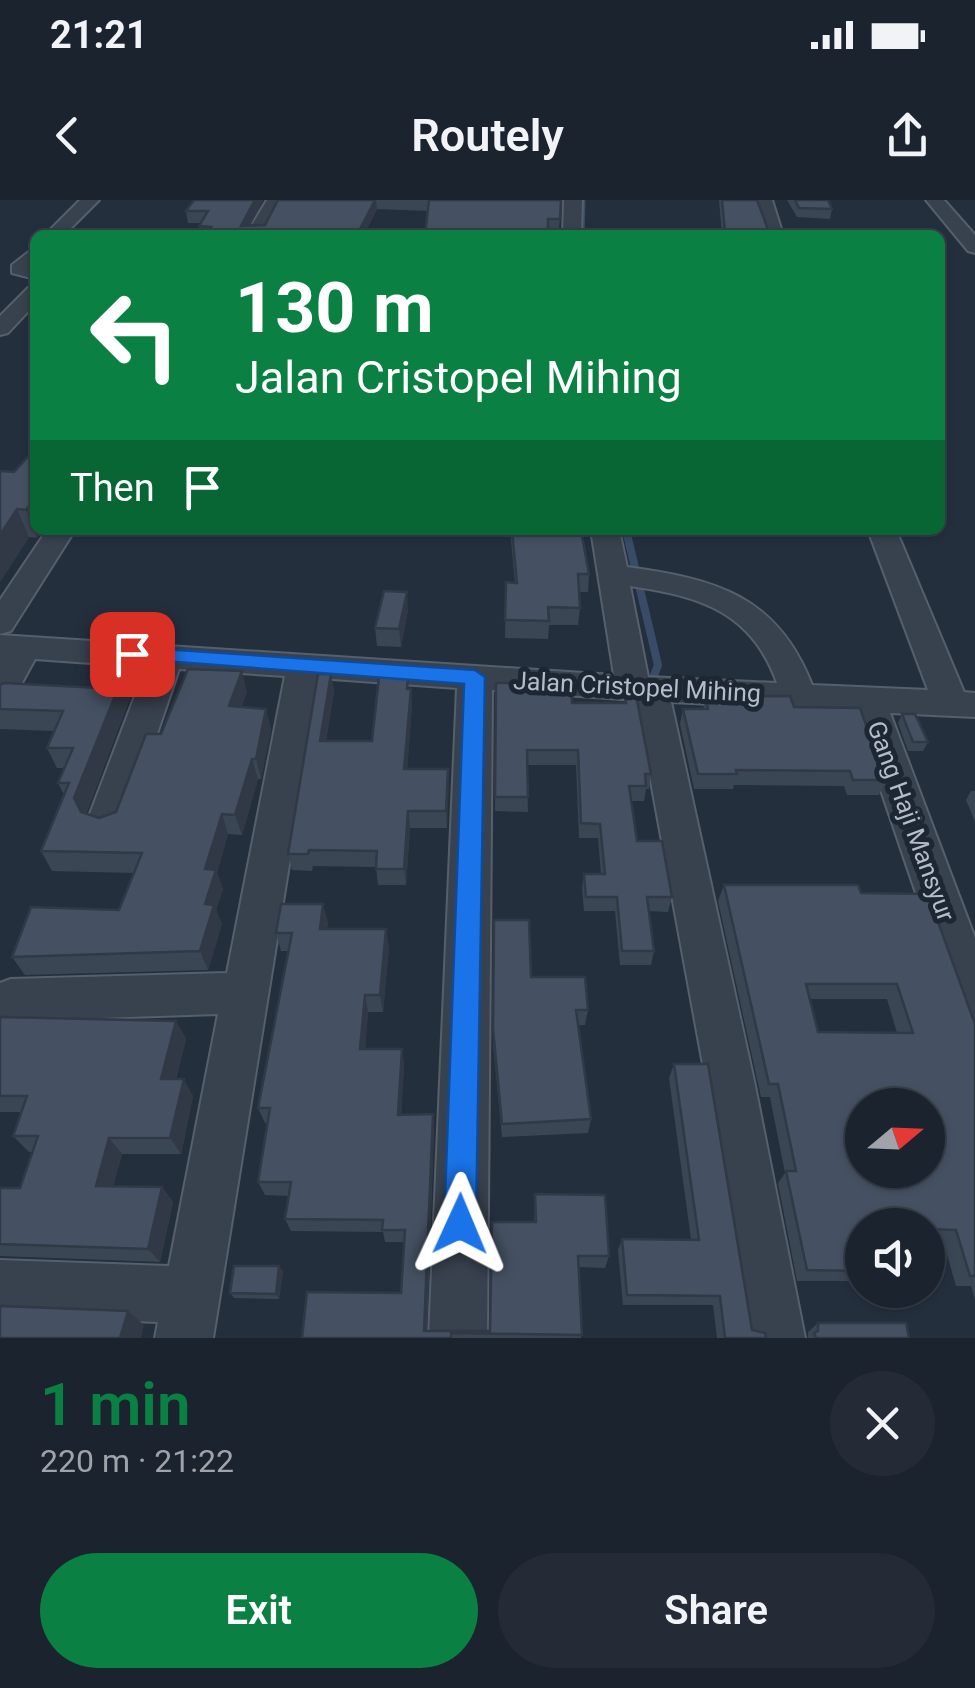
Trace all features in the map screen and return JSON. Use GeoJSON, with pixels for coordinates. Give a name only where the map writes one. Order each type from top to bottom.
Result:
{"type":"FeatureCollection","features":[{"type":"Feature","properties":{"kind":"street"},"geometry":{"type":"LineString","coordinates":[[59,230],[90,200]]}},
{"type":"Feature","properties":{"kind":"street"},"geometry":{"type":"LineString","coordinates":[[259,230],[276,200]]}},
{"type":"Feature","properties":{"kind":"street"},"geometry":{"type":"LineString","coordinates":[[572,230],[573,200]]}},
{"type":"Feature","properties":{"kind":"street"},"geometry":{"type":"LineString","coordinates":[[763,200],[772,230]]}},
{"type":"Feature","properties":{"kind":"street"},"geometry":{"type":"LineString","coordinates":[[935,200],[975,248]]}},
{"type":"Feature","properties":{"kind":"street"},"geometry":{"type":"LineString","coordinates":[[30,258],[19,269],[30,272]]}},
{"type":"Feature","properties":{"kind":"street"},"geometry":{"type":"LineString","coordinates":[[0,332],[30,298]]}},
{"type":"Feature","properties":{"kind":"street"},"geometry":{"type":"LineString","coordinates":[[0,332],[27,336]]}},
{"type":"Feature","properties":{"kind":"street"},"geometry":{"type":"LineString","coordinates":[[0,693],[8,639],[59,535]]}},
{"type":"Feature","properties":{"kind":"street"},"geometry":{"type":"LineString","coordinates":[[606,535],[730,1081],[776,1338]]}},
{"type":"Feature","properties":{"kind":"street"},"geometry":{"type":"LineString","coordinates":[[884,535],[963,704]]}},
{"type":"Feature","properties":{"kind":"street"},"geometry":{"type":"LineString","coordinates":[[612,574],[681,584],[745,610],[768,629],[791,668],[799,696]]}},
{"type":"Feature","properties":{"kind":"street","name":"Jalan Cristopel Mihing"},"geometry":{"type":"LineString","coordinates":[[8,639],[167,656],[475,677],[963,704]]}},
{"type":"Feature","properties":{"kind":"street"},"geometry":{"type":"LineString","coordinates":[[108,819],[167,656]]}},
{"type":"Feature","properties":{"kind":"street"},"geometry":{"type":"LineString","coordinates":[[0,1288],[188,1317],[304,664]]}},
{"type":"Feature","properties":{"kind":"street"},"geometry":{"type":"LineString","coordinates":[[458,1338],[475,677]]}},
{"type":"Feature","properties":{"kind":"street","name":"Gang Haji Mansyur"},"geometry":{"type":"LineString","coordinates":[[867,700],[975,999]]}},
{"type":"Feature","properties":{"kind":"street"},"geometry":{"type":"LineString","coordinates":[[11,1000],[246,993]]}},
{"type":"Feature","properties":{"kind":"building"},"geometry":{"type":"Polygon","coordinates":[[[194,200],[255,200],[241,226],[265,225],[278,200],[375,200],[360,230],[209,230],[211,227],[199,226],[208,211],[186,211],[194,200]]]}},
{"type":"Feature","properties":{"kind":"building"},"geometry":{"type":"Polygon","coordinates":[[[429,200],[561,200],[560,219],[548,219],[548,230],[426,230],[429,200]]]}},
{"type":"Feature","properties":{"kind":"building"},"geometry":{"type":"Polygon","coordinates":[[[722,200],[757,200],[768,230],[725,230],[722,200]]]}},
{"type":"Feature","properties":{"kind":"building"},"geometry":{"type":"Polygon","coordinates":[[[795,200],[828,200],[832,209],[799,208],[795,200]]]}},
{"type":"Feature","properties":{"kind":"building"},"geometry":{"type":"Polygon","coordinates":[[[30,454],[30,505],[26,510],[17,509],[0,535],[0,471],[14,472],[30,454]]]}},
{"type":"Feature","properties":{"kind":"building"},"geometry":{"type":"Polygon","coordinates":[[[512,535],[582,535],[589,574],[578,574],[580,608],[548,607],[549,621],[505,620],[506,582],[517,583],[512,535]]]}},
{"type":"Feature","properties":{"kind":"building"},"geometry":{"type":"Polygon","coordinates":[[[384,591],[407,592],[399,629],[375,628],[384,591]]]}},
{"type":"Feature","properties":{"kind":"building"},"geometry":{"type":"Polygon","coordinates":[[[112,656],[131,656],[74,798],[81,812],[99,818],[116,812],[146,734],[161,734],[188,669],[242,671],[229,706],[266,709],[256,759],[252,759],[235,815],[222,814],[205,869],[216,870],[205,904],[214,905],[200,951],[12,957],[31,907],[119,910],[142,853],[41,851],[69,783],[58,783],[73,748],[47,748],[63,711],[0,709],[0,685],[99,688],[112,656]]]}},
{"type":"Feature","properties":{"kind":"building"},"geometry":{"type":"Polygon","coordinates":[[[318,674],[331,674],[320,741],[372,741],[379,677],[408,677],[407,689],[411,689],[404,769],[448,769],[446,811],[408,811],[404,869],[376,869],[377,851],[309,850],[308,854],[288,854],[318,674]]]}},
{"type":"Feature","properties":{"kind":"building"},"geometry":{"type":"Polygon","coordinates":[[[496,683],[515,683],[515,691],[571,692],[572,703],[626,703],[625,695],[636,695],[651,774],[645,774],[646,786],[629,786],[637,841],[662,841],[672,897],[647,897],[654,951],[622,951],[617,897],[586,897],[584,874],[605,874],[600,824],[581,823],[578,750],[527,750],[528,797],[495,797],[496,683]]]}},
{"type":"Feature","properties":{"kind":"building"},"geometry":{"type":"Polygon","coordinates":[[[790,696],[794,707],[860,708],[886,780],[853,780],[850,771],[736,770],[737,774],[698,774],[683,709],[708,709],[706,697],[790,696]]]}},
{"type":"Feature","properties":{"kind":"building"},"geometry":{"type":"Polygon","coordinates":[[[902,714],[915,714],[928,742],[913,742],[902,714]]]}},
{"type":"Feature","properties":{"kind":"building"},"geometry":{"type":"Polygon","coordinates":[[[724,885],[858,885],[861,893],[928,894],[975,1024],[975,1276],[970,1276],[956,1230],[945,1230],[945,1208],[845,1208],[845,1271],[807,1270],[786,1171],[796,1171],[778,1084],[769,1084],[724,885]],[[806,984],[818,1032],[913,1033],[897,984],[806,984]]]}},
{"type":"Feature","properties":{"kind":"building"},"geometry":{"type":"Polygon","coordinates":[[[281,904],[323,904],[320,929],[386,929],[380,995],[365,995],[360,1049],[402,1049],[398,1115],[433,1114],[424,1331],[490,1331],[492,1222],[536,1222],[535,1194],[605,1195],[609,1256],[578,1256],[582,1335],[451,1333],[451,1338],[302,1338],[307,1292],[401,1293],[405,1230],[382,1230],[383,1220],[285,1219],[291,1182],[258,1182],[270,1108],[258,1108],[292,933],[276,933],[281,904]]]}},
{"type":"Feature","properties":{"kind":"building"},"geometry":{"type":"Polygon","coordinates":[[[494,920],[529,920],[531,977],[585,977],[588,1010],[576,1010],[591,1119],[502,1124],[493,1028],[494,920]]]}},
{"type":"Feature","properties":{"kind":"building"},"geometry":{"type":"Polygon","coordinates":[[[0,1017],[176,1021],[161,1079],[184,1079],[170,1138],[109,1138],[96,1186],[162,1187],[148,1249],[0,1244],[0,1188],[20,1188],[38,1136],[13,1136],[27,1096],[0,1096],[0,1017]]]}},
{"type":"Feature","properties":{"kind":"building"},"geometry":{"type":"Polygon","coordinates":[[[674,1064],[708,1064],[752,1330],[765,1333],[766,1338],[725,1338],[720,1296],[627,1295],[622,1239],[699,1240],[674,1064]]]}},
{"type":"Feature","properties":{"kind":"building"},"geometry":{"type":"Polygon","coordinates":[[[234,1266],[279,1266],[276,1294],[230,1293],[234,1266]]]}},
{"type":"Feature","properties":{"kind":"building"},"geometry":{"type":"Polygon","coordinates":[[[0,1306],[128,1311],[120,1338],[0,1338],[0,1306]]]}},
{"type":"Feature","properties":{"kind":"building"},"geometry":{"type":"Polygon","coordinates":[[[818,1323],[906,1323],[909,1338],[816,1338],[818,1323]]]}},
{"type":"Feature","properties":{"kind":"waterway"},"geometry":{"type":"LineString","coordinates":[[582,230],[583,200]]}},
{"type":"Feature","properties":{"kind":"waterway"},"geometry":{"type":"LineString","coordinates":[[627,535],[658,665],[652,681]]}},
{"type":"Feature","properties":{"kind":"route"},"geometry":{"type":"LineString","coordinates":[[132,654],[475,677],[460,1224]]}}]}
